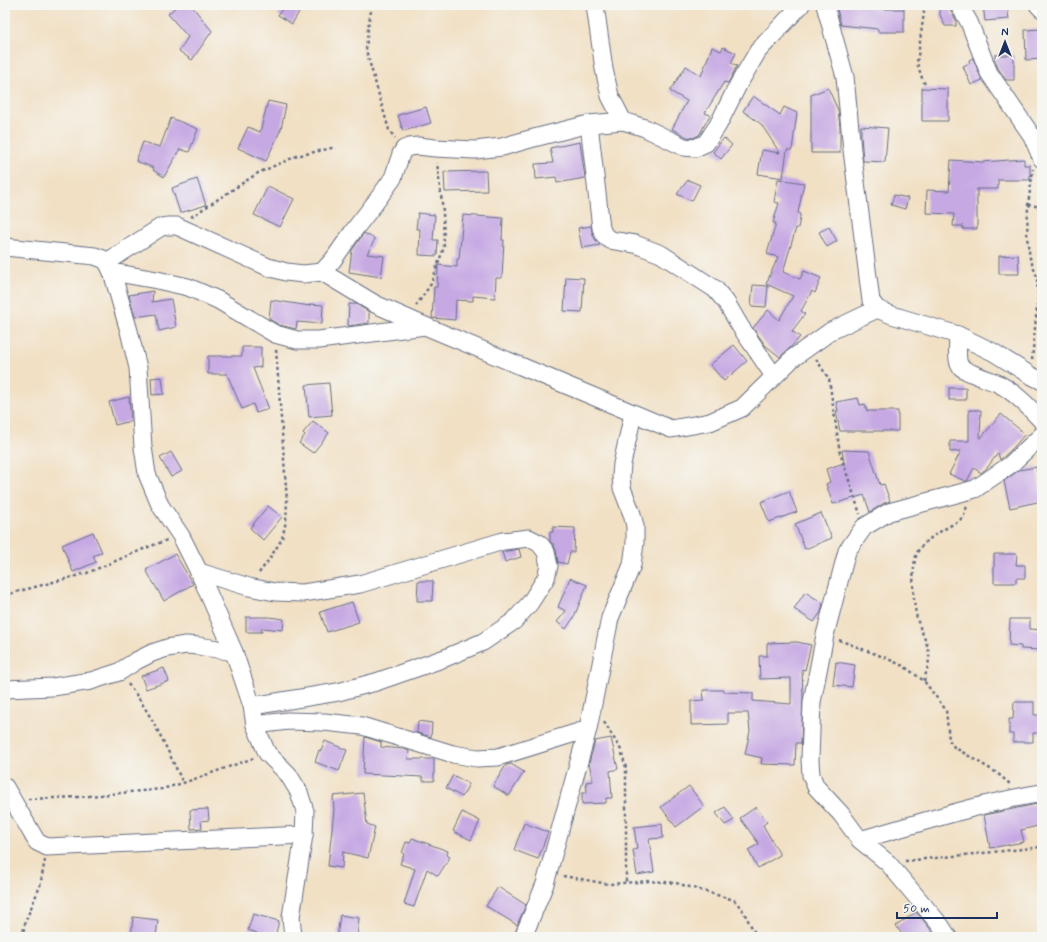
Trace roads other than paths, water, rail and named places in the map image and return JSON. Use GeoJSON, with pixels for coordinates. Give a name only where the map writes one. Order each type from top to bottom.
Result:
{"type":"FeatureCollection","features":[{"type":"Feature","properties":{"kind":"street"},"geometry":{"type":"LineString","coordinates":[[595,5],[604,70],[610,96],[623,121]]}},
{"type":"Feature","properties":{"kind":"street"},"geometry":{"type":"LineString","coordinates":[[322,272],[333,260],[393,178],[404,149],[409,147],[418,146],[475,150],[502,147],[589,124],[623,121],[644,128],[684,147],[695,148],[706,143],[718,125],[738,85],[758,51],[801,5]]}},
{"type":"Feature","properties":{"kind":"street"},"geometry":{"type":"LineString","coordinates":[[825,5],[845,76],[852,150],[872,300],[877,309],[958,335],[993,352],[1036,378]]}},
{"type":"Feature","properties":{"kind":"street"},"geometry":{"type":"LineString","coordinates":[[959,5],[969,22],[989,74],[1032,136],[1039,153]]}},
{"type":"Feature","properties":{"kind":"street"},"geometry":{"type":"LineString","coordinates":[[1038,5],[1042,9]]}},
{"type":"Feature","properties":{"kind":"street"},"geometry":{"type":"LineString","coordinates":[[589,124],[601,228],[604,235],[610,240],[635,244],[661,254],[716,289],[774,376]]}},
{"type":"Feature","properties":{"kind":"street"},"geometry":{"type":"LineString","coordinates":[[109,267],[161,227],[177,226],[268,268],[303,274],[322,272],[375,304],[671,429],[710,422],[742,408],[793,358],[809,346],[831,331],[877,309]]}},
{"type":"Feature","properties":{"kind":"street"},"geometry":{"type":"LineString","coordinates":[[5,246],[95,256],[103,259],[109,267],[129,331],[138,368],[143,447],[147,474],[160,505],[181,536],[199,572],[234,652],[252,706],[255,725],[267,753],[288,774],[299,792],[305,811],[304,835],[291,917],[293,937]]}},
{"type":"Feature","properties":{"kind":"street"},"geometry":{"type":"LineString","coordinates":[[109,267],[188,287],[218,300],[275,334],[297,340],[319,340],[425,326]]}},
{"type":"Feature","properties":{"kind":"street"},"geometry":{"type":"LineString","coordinates":[[958,335],[958,358],[960,366],[968,371],[998,383],[1013,393],[1042,421]]}},
{"type":"Feature","properties":{"kind":"street"},"geometry":{"type":"LineString","coordinates":[[523,937],[548,874],[588,729],[610,618],[632,565],[635,526],[622,488],[621,476],[622,464],[633,414]]}},
{"type":"Feature","properties":{"kind":"street"},"geometry":{"type":"LineString","coordinates":[[948,937],[941,926],[888,863],[860,840],[841,814],[816,787],[811,775],[810,760],[812,702],[825,635],[847,551],[864,527],[889,512],[975,489],[1010,465],[1042,435]]}},
{"type":"Feature","properties":{"kind":"street"},"geometry":{"type":"LineString","coordinates":[[199,572],[249,587],[275,592],[303,593],[360,584],[503,541],[529,538],[539,543],[546,552],[549,566],[546,578],[530,604],[514,621],[483,642],[445,658],[376,682],[338,692],[252,706]]}},
{"type":"Feature","properties":{"kind":"street"},"geometry":{"type":"LineString","coordinates":[[5,689],[53,687],[91,681],[119,672],[152,653],[167,648],[186,645],[234,652]]}},
{"type":"Feature","properties":{"kind":"street"},"geometry":{"type":"LineString","coordinates":[[255,725],[288,720],[362,726],[453,754],[477,758],[498,757],[588,729]]}},
{"type":"Feature","properties":{"kind":"street"},"geometry":{"type":"LineString","coordinates":[[8,794],[37,842],[47,847],[304,835]]}},
{"type":"Feature","properties":{"kind":"street"},"geometry":{"type":"LineString","coordinates":[[860,840],[976,807],[1024,796],[1042,794]]}}]}
